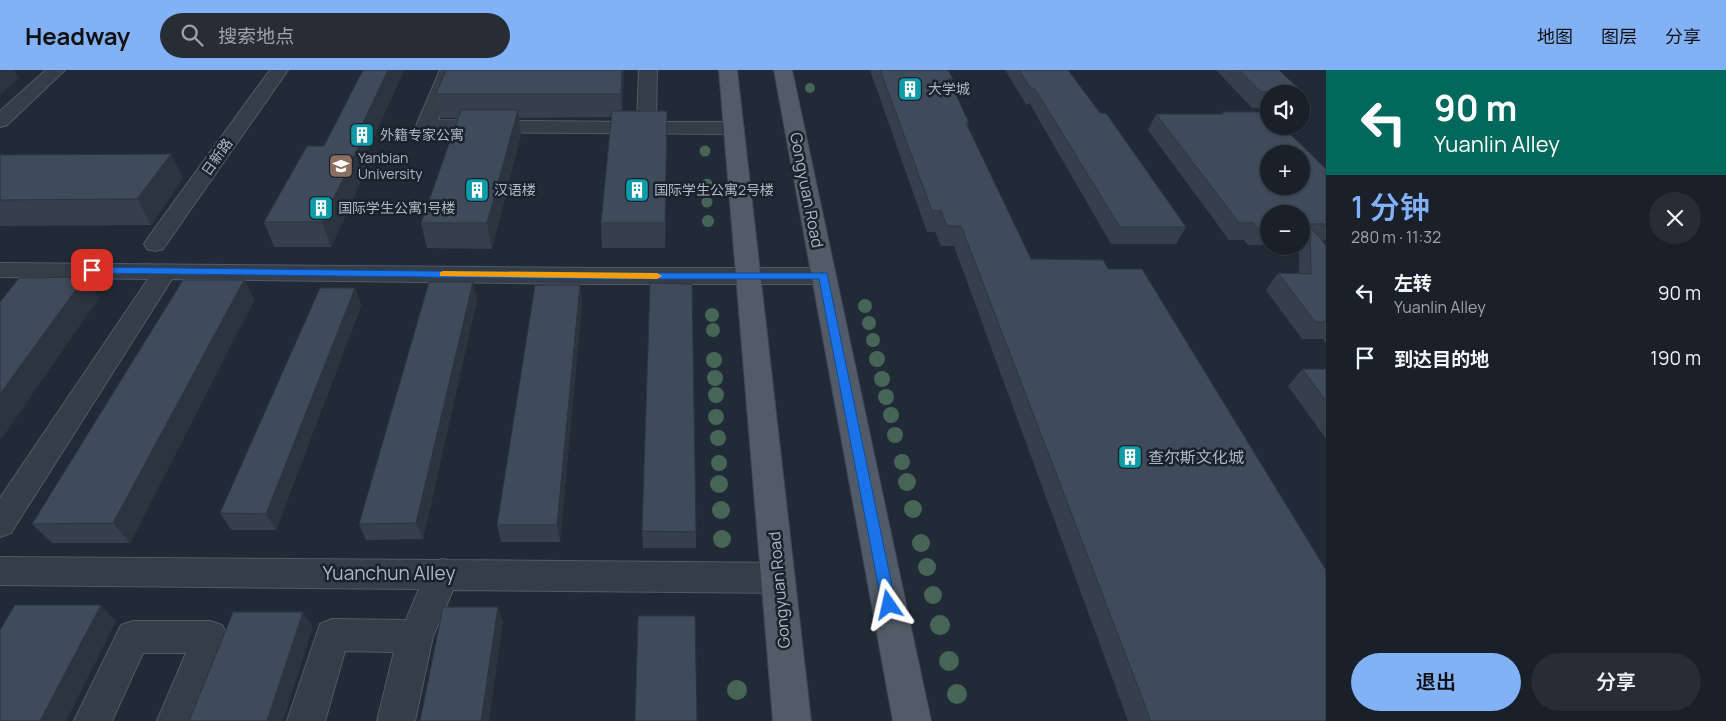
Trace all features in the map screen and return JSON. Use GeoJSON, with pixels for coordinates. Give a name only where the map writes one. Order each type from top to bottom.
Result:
{"type":"FeatureCollection","features":[{"type":"Feature","properties":{"kind":"main road","name":"Gongyuan Road"},"geometry":{"type":"LineString","coordinates":[[728,70],[792,721]]}},
{"type":"Feature","properties":{"kind":"main road","name":"Gongyuan Road"},"geometry":{"type":"LineString","coordinates":[[783,70],[912,721]]}},
{"type":"Feature","properties":{"kind":"street"},"geometry":{"type":"LineString","coordinates":[[0,121],[56,70]]}},
{"type":"Feature","properties":{"kind":"street","name":"日新路"},"geometry":{"type":"LineString","coordinates":[[156,244],[279,70]]}},
{"type":"Feature","properties":{"kind":"street"},"geometry":{"type":"LineString","coordinates":[[449,70],[426,126],[734,128]]}},
{"type":"Feature","properties":{"kind":"street"},"geometry":{"type":"LineString","coordinates":[[646,128],[648,70]]}},
{"type":"Feature","properties":{"kind":"street"},"geometry":{"type":"LineString","coordinates":[[0,270],[592,276],[824,276]]}},
{"type":"Feature","properties":{"kind":"street"},"geometry":{"type":"LineString","coordinates":[[0,524],[165,271]]}},
{"type":"Feature","properties":{"kind":"street","name":"Yuanchun Alley"},"geometry":{"type":"LineString","coordinates":[[0,571],[443,573],[778,578]]}},
{"type":"Feature","properties":{"kind":"street"},"geometry":{"type":"LineString","coordinates":[[396,721],[416,636],[443,573]]}},
{"type":"Feature","properties":{"kind":"street"},"geometry":{"type":"LineString","coordinates":[[306,721],[332,636],[416,636]]}},
{"type":"Feature","properties":{"kind":"street"},"geometry":{"type":"LineString","coordinates":[[93,721],[133,637],[210,637],[176,721]]}},
{"type":"Feature","properties":{"kind":"building"},"geometry":{"type":"Polygon","coordinates":[[[363,70],[388,70],[352,146],[359,146],[322,222],[264,222],[307,146],[324,146],[363,70]]]}},
{"type":"Feature","properties":{"kind":"building"},"geometry":{"type":"Polygon","coordinates":[[[446,70],[622,70],[621,94],[436,94],[446,70]]]}},
{"type":"Feature","properties":{"kind":"building","name":"查尔斯文化城"},"geometry":{"type":"Polygon","coordinates":[[[880,70],[948,70],[953,79],[949,79],[969,123],[966,123],[1031,259],[1103,260],[1108,269],[1142,269],[1326,570],[1326,721],[1151,721],[961,226],[947,226],[941,211],[932,211],[880,70]]]}},
{"type":"Feature","properties":{"kind":"building"},"geometry":{"type":"Polygon","coordinates":[[[1019,70],[1068,70],[1100,113],[1106,113],[1186,227],[1120,227],[1035,89],[1031,89],[1019,70]]]}},
{"type":"Feature","properties":{"kind":"building"},"geometry":{"type":"Polygon","coordinates":[[[1239,70],[1279,70],[1295,85],[1260,85],[1260,91],[1239,70]]]}},
{"type":"Feature","properties":{"kind":"building","name":"汉语楼"},"geometry":{"type":"Polygon","coordinates":[[[461,110],[518,110],[487,223],[421,223],[461,110]]]}},
{"type":"Feature","properties":{"kind":"building","name":"国际学生公寓2号楼"},"geometry":{"type":"Polygon","coordinates":[[[612,111],[667,111],[665,223],[601,223],[612,111]]]}},
{"type":"Feature","properties":{"kind":"building"},"geometry":{"type":"Polygon","coordinates":[[[1260,112],[1260,135],[1291,135],[1301,145],[1260,145],[1260,195],[1310,195],[1310,153],[1326,169],[1326,224],[1310,224],[1310,205],[1260,205],[1260,228],[1254,223],[1239,223],[1156,114],[1260,112]]]}},
{"type":"Feature","properties":{"kind":"building"},"geometry":{"type":"Polygon","coordinates":[[[171,154],[137,199],[0,200],[0,155],[171,154]]]}},
{"type":"Feature","properties":{"kind":"building"},"geometry":{"type":"Polygon","coordinates":[[[1310,227],[1326,245],[1326,322],[1315,322],[1278,273],[1311,274],[1310,227]]]}},
{"type":"Feature","properties":{"kind":"building"},"geometry":{"type":"Polygon","coordinates":[[[85,277],[0,394],[0,302],[19,278],[85,277]]]}},
{"type":"Feature","properties":{"kind":"building"},"geometry":{"type":"Polygon","coordinates":[[[183,280],[244,280],[113,523],[32,524],[183,280]]]}},
{"type":"Feature","properties":{"kind":"building"},"geometry":{"type":"Polygon","coordinates":[[[429,282],[473,282],[416,523],[359,524],[429,282]]]}},
{"type":"Feature","properties":{"kind":"building"},"geometry":{"type":"Polygon","coordinates":[[[650,283],[692,284],[696,532],[642,531],[650,283]]]}},
{"type":"Feature","properties":{"kind":"building"},"geometry":{"type":"Polygon","coordinates":[[[535,285],[580,285],[557,525],[497,525],[535,285]]]}},
{"type":"Feature","properties":{"kind":"building"},"geometry":{"type":"Polygon","coordinates":[[[320,288],[355,288],[266,514],[220,513],[320,288]]]}},
{"type":"Feature","properties":{"kind":"building"},"geometry":{"type":"Polygon","coordinates":[[[1302,369],[1326,369],[1326,401],[1302,369]]]}},
{"type":"Feature","properties":{"kind":"building"},"geometry":{"type":"Polygon","coordinates":[[[15,605],[101,605],[40,721],[0,721],[0,630],[15,605]]]}},
{"type":"Feature","properties":{"kind":"building"},"geometry":{"type":"Polygon","coordinates":[[[443,607],[498,607],[481,721],[420,721],[443,607]]]}},
{"type":"Feature","properties":{"kind":"building"},"geometry":{"type":"Polygon","coordinates":[[[233,612],[303,612],[267,721],[189,721],[233,612]]]}},
{"type":"Feature","properties":{"kind":"building"},"geometry":{"type":"Polygon","coordinates":[[[638,616],[695,616],[697,721],[635,721],[638,616]]]}},
{"type":"Feature","properties":{"kind":"slow traffic"},"geometry":{"type":"LineString","coordinates":[[443,274],[657,276]]}},
{"type":"Feature","properties":{"kind":"place","name":"大学城"},"geometry":{"type":"Point","coordinates":[910,89]}},
{"type":"Feature","properties":{"kind":"place","name":"外籍专家公寓"},"geometry":{"type":"Point","coordinates":[362,135]}},
{"type":"Feature","properties":{"kind":"place","name":"Yanbian University"},"geometry":{"type":"Point","coordinates":[341,166]}},
{"type":"Feature","properties":{"kind":"place","name":"汉语楼"},"geometry":{"type":"Point","coordinates":[477,190]}},
{"type":"Feature","properties":{"kind":"place","name":"国际学生公寓2号楼"},"geometry":{"type":"Point","coordinates":[637,190]}},
{"type":"Feature","properties":{"kind":"place","name":"国际学生公寓1号楼"},"geometry":{"type":"Point","coordinates":[321,208]}},
{"type":"Feature","properties":{"kind":"place","name":"查尔斯文化城"},"geometry":{"type":"Point","coordinates":[1130,457]}},
{"type":"Feature","properties":{"kind":"route"},"geometry":{"type":"LineString","coordinates":[[92,270],[592,276],[824,276],[889,605]]}}]}
